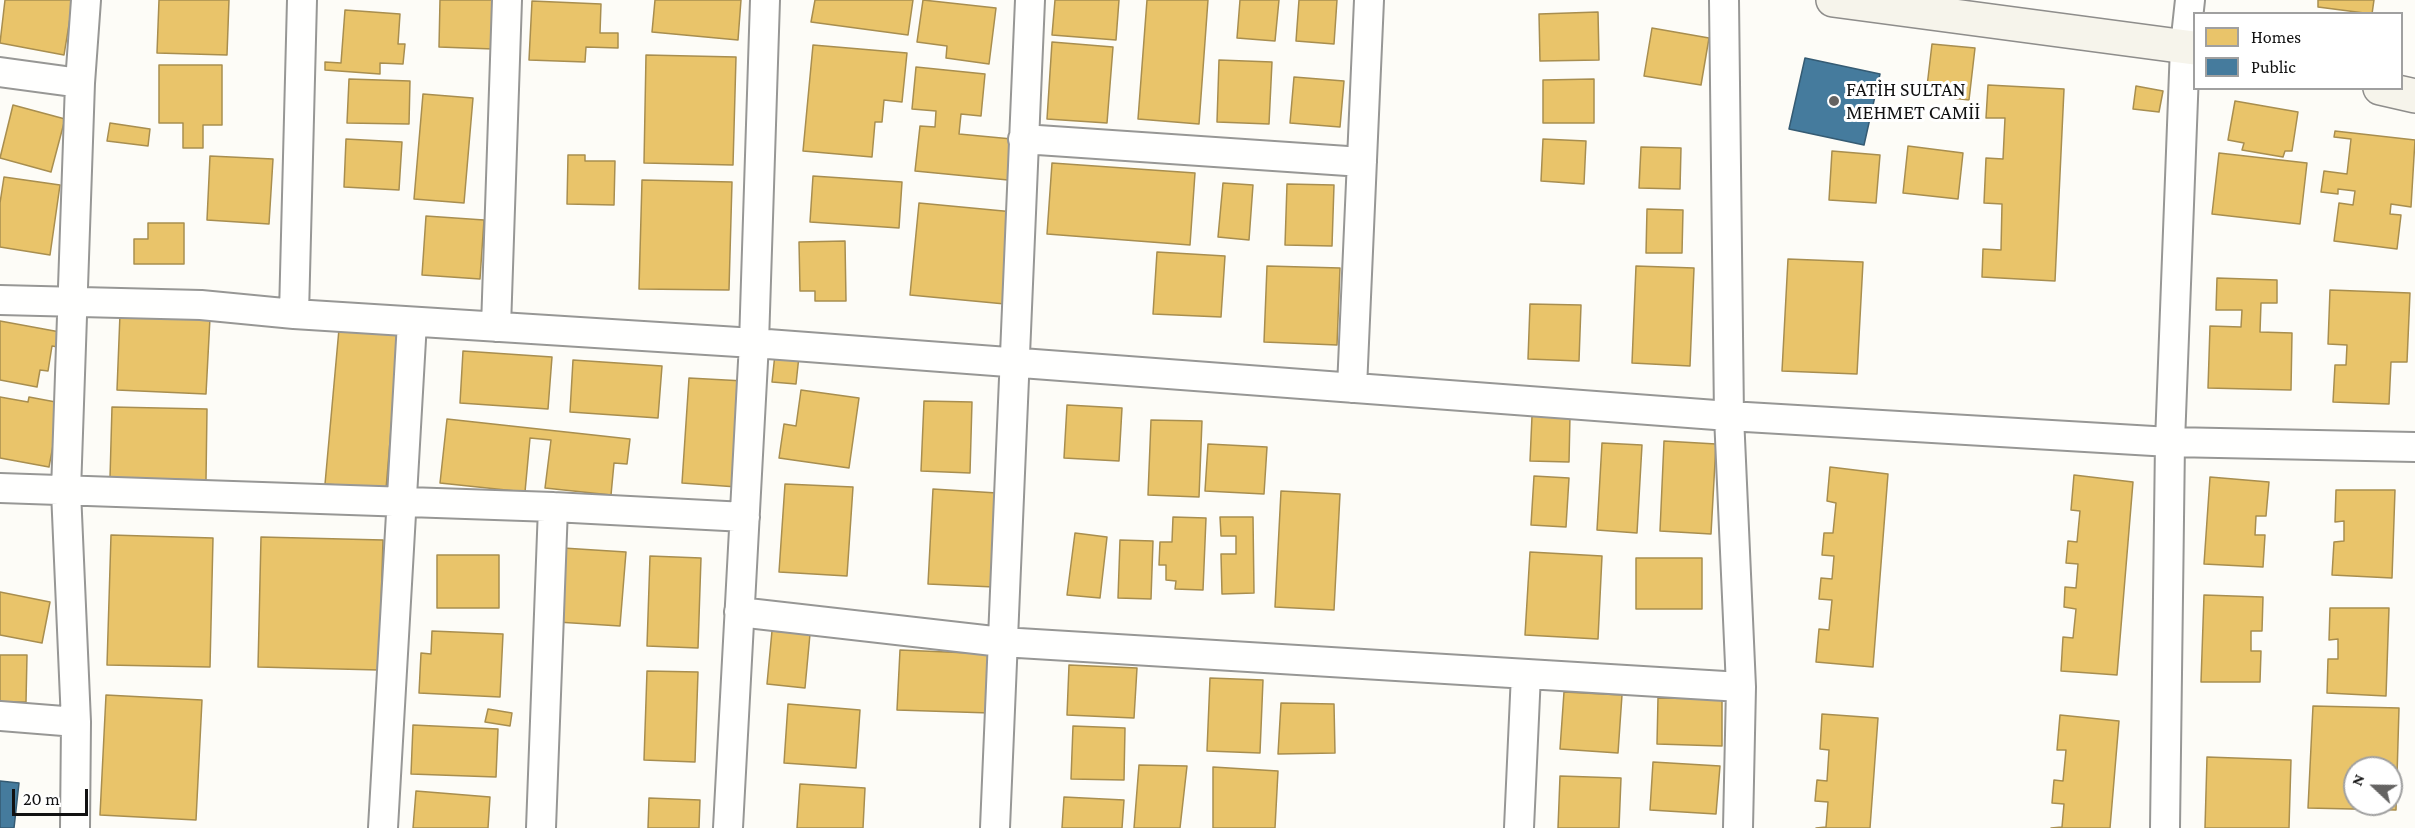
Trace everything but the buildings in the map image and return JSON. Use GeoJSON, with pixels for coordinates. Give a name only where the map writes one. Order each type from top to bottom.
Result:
{"type":"FeatureCollection","features":[{"type":"Feature","properties":{"kind":"street"},"geometry":{"type":"LineString","coordinates":[[75,828],[76,722],[66,491],[80,83],[86,0]]}},
{"type":"Feature","properties":{"kind":"street"},"geometry":{"type":"LineString","coordinates":[[294,314],[302,0]]}},
{"type":"Feature","properties":{"kind":"street"},"geometry":{"type":"LineString","coordinates":[[496,327],[507,0]]}},
{"type":"Feature","properties":{"kind":"street"},"geometry":{"type":"LineString","coordinates":[[728,828],[754,343],[765,0]]}},
{"type":"Feature","properties":{"kind":"street"},"geometry":{"type":"LineString","coordinates":[[995,828],[1012,362],[1029,0]]}},
{"type":"Feature","properties":{"kind":"street"},"geometry":{"type":"LineString","coordinates":[[1352,388],[1369,0]]}},
{"type":"Feature","properties":{"kind":"street"},"geometry":{"type":"LineString","coordinates":[[1724,0],[1729,416],[1741,687],[1738,828]]}},
{"type":"Feature","properties":{"kind":"street"},"geometry":{"type":"LineString","coordinates":[[1833,0],[2190,47]]}},
{"type":"Feature","properties":{"kind":"street"},"geometry":{"type":"LineString","coordinates":[[2165,828],[2170,442],[2190,47],[2190,0]]}},
{"type":"Feature","properties":{"kind":"street"},"geometry":{"type":"LineString","coordinates":[[0,72],[80,83]]}},
{"type":"Feature","properties":{"kind":"street"},"geometry":{"type":"LineString","coordinates":[[2389,90],[2415,96]]}},
{"type":"Feature","properties":{"kind":"street"},"geometry":{"type":"LineString","coordinates":[[1023,139],[1362,162]]}},
{"type":"Feature","properties":{"kind":"street"},"geometry":{"type":"LineString","coordinates":[[0,300],[201,305],[294,314],[754,343],[1729,416],[2170,442],[2415,447]]}},
{"type":"Feature","properties":{"kind":"street"},"geometry":{"type":"LineString","coordinates":[[383,828],[412,322]]}},
{"type":"Feature","properties":{"kind":"street"},"geometry":{"type":"LineString","coordinates":[[0,488],[553,507],[745,517]]}},
{"type":"Feature","properties":{"kind":"street"},"geometry":{"type":"LineString","coordinates":[[541,828],[553,507]]}},
{"type":"Feature","properties":{"kind":"street"},"geometry":{"type":"LineString","coordinates":[[740,612],[1002,642],[1741,687]]}},
{"type":"Feature","properties":{"kind":"street"},"geometry":{"type":"LineString","coordinates":[[1519,828],[1526,674]]}},
{"type":"Feature","properties":{"kind":"street"},"geometry":{"type":"LineString","coordinates":[[0,716],[76,722]]}},
{"type":"Feature","properties":{"kind":"place","name":"FATİH SULTAN MEHMET CAMİİ"},"geometry":{"type":"Point","coordinates":[1834,101]}}]}
